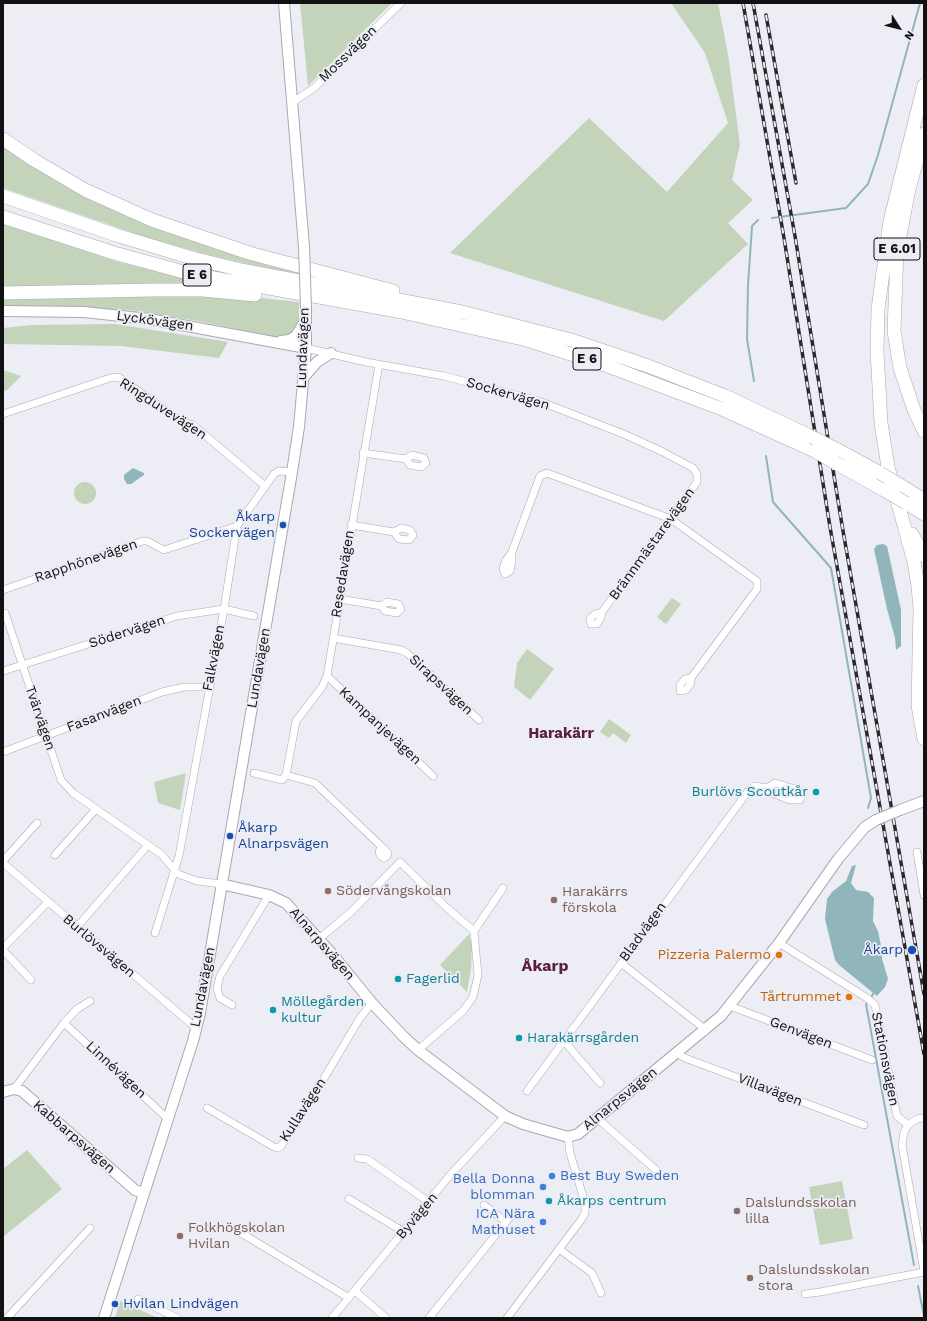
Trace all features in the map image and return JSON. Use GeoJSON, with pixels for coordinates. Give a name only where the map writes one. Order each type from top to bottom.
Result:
{"type":"FeatureCollection","features":[{"type":"Feature","properties":{"kind":"highway","name":"E 6.01"},"geometry":{"type":"LineString","coordinates":[[924,85],[890,221],[878,310],[878,390],[889,482],[915,542],[924,556]]}},
{"type":"Feature","properties":{"kind":"highway","name":"E 6.01"},"geometry":{"type":"LineString","coordinates":[[924,134],[909,189],[896,251],[894,331],[900,368],[914,410],[924,431]]}},
{"type":"Feature","properties":{"kind":"highway"},"geometry":{"type":"LineString","coordinates":[[3,139],[34,160],[85,190],[152,220],[221,245],[397,292],[462,312]]}},
{"type":"Feature","properties":{"kind":"highway","name":"E 6"},"geometry":{"type":"LineString","coordinates":[[3,196],[116,235],[213,263],[255,273],[462,312],[526,328],[612,353],[725,396],[766,414],[838,450],[889,482],[924,500]]}},
{"type":"Feature","properties":{"kind":"highway","name":"E 6"},"geometry":{"type":"LineString","coordinates":[[3,217],[114,253],[191,274],[397,311],[527,340],[568,352],[722,409],[768,429],[841,466],[889,482],[906,503],[924,514]]}},
{"type":"Feature","properties":{"kind":"highway"},"geometry":{"type":"LineString","coordinates":[[3,293],[203,290],[397,311]]}},
{"type":"Feature","properties":{"kind":"highway"},"geometry":{"type":"LineString","coordinates":[[889,482],[912,555],[918,586],[920,609],[918,705],[924,739]]}},
{"type":"Feature","properties":{"kind":"main road","name":"Lundavägen"},"geometry":{"type":"LineString","coordinates":[[104,1318],[196,1028],[292,472],[306,348],[306,313],[304,247],[284,3]]}},
{"type":"Feature","properties":{"kind":"main road","name":"Lyckövägen"},"geometry":{"type":"LineString","coordinates":[[3,311],[84,312],[126,316],[176,323],[268,342],[306,348]]}},
{"type":"Feature","properties":{"kind":"main road"},"geometry":{"type":"LineString","coordinates":[[268,342],[279,342],[293,338],[301,330],[306,313]]}},
{"type":"Feature","properties":{"kind":"main road"},"geometry":{"type":"LineString","coordinates":[[303,378],[317,362],[331,354]]}},
{"type":"Feature","properties":{"kind":"main road","name":"Alnarpsvägen"},"geometry":{"type":"LineString","coordinates":[[222,884],[269,895],[286,903],[319,939],[372,1003],[418,1050],[505,1116],[522,1124],[568,1137],[578,1134],[706,1030],[730,1006],[779,943],[838,859],[865,827],[876,820],[924,801]]}},
{"type":"Feature","properties":{"kind":"main road"},"geometry":{"type":"LineString","coordinates":[[3,1092],[14,1089]]}},
{"type":"Feature","properties":{"kind":"main road","name":"Kabbarpsvägen"},"geometry":{"type":"LineString","coordinates":[[14,1089],[22,1090],[135,1190],[143,1193]]}},
{"type":"Feature","properties":{"kind":"street","name":"Mossvägen"},"geometry":{"type":"LineString","coordinates":[[293,102],[314,88],[400,3]]}},
{"type":"Feature","properties":{"kind":"street","name":"Sockervägen"},"geometry":{"type":"LineString","coordinates":[[306,348],[444,376],[539,401],[593,420],[663,452],[693,468],[697,474]]}},
{"type":"Feature","properties":{"kind":"street","name":"Resedavägen"},"geometry":{"type":"LineString","coordinates":[[286,775],[296,721],[322,687],[327,676],[379,364]]}},
{"type":"Feature","properties":{"kind":"street","name":"Ringduvevägen"},"geometry":{"type":"LineString","coordinates":[[3,414],[104,380],[120,378],[181,421],[193,425],[265,486]]}},
{"type":"Feature","properties":{"kind":"street"},"geometry":{"type":"LineString","coordinates":[[364,453],[406,459]]}},
{"type":"Feature","properties":{"kind":"street","name":"Falkvägen"},"geometry":{"type":"LineString","coordinates":[[155,933],[174,871],[224,609],[237,526],[276,472],[292,472]]}},
{"type":"Feature","properties":{"kind":"street"},"geometry":{"type":"LineString","coordinates":[[512,552],[540,476],[547,473],[671,519],[757,581],[757,589],[691,678]]}},
{"type":"Feature","properties":{"kind":"street","name":"Brännmästarevägen"},"geometry":{"type":"LineString","coordinates":[[602,612],[697,482],[697,474]]}},
{"type":"Feature","properties":{"kind":"street"},"geometry":{"type":"LineString","coordinates":[[351,525],[394,532]]}},
{"type":"Feature","properties":{"kind":"street","name":"Rapphönevägen"},"geometry":{"type":"LineString","coordinates":[[3,590],[143,541],[147,541],[164,550],[237,526]]}},
{"type":"Feature","properties":{"kind":"street"},"geometry":{"type":"LineString","coordinates":[[340,599],[382,606]]}},
{"type":"Feature","properties":{"kind":"street","name":"Södervägen"},"geometry":{"type":"LineString","coordinates":[[3,671],[177,616],[224,609],[254,616]]}},
{"type":"Feature","properties":{"kind":"street","name":"Tvärvägen"},"geometry":{"type":"LineString","coordinates":[[5,613],[61,780],[73,793],[169,861],[174,871],[183,877],[222,884]]}},
{"type":"Feature","properties":{"kind":"street","name":"Sirapsvägen"},"geometry":{"type":"LineString","coordinates":[[333,638],[401,650],[479,720]]}},
{"type":"Feature","properties":{"kind":"street","name":"Kampanjevägen"},"geometry":{"type":"LineString","coordinates":[[327,676],[433,776]]}},
{"type":"Feature","properties":{"kind":"street","name":"Fasanvägen"},"geometry":{"type":"LineString","coordinates":[[3,752],[173,688],[208,687]]}},
{"type":"Feature","properties":{"kind":"street"},"geometry":{"type":"LineString","coordinates":[[254,773],[282,780],[286,775],[315,783],[380,846]]}},
{"type":"Feature","properties":{"kind":"street","name":"Bladvägen"},"geometry":{"type":"LineString","coordinates":[[527,1091],[748,790],[755,786],[767,788]]}},
{"type":"Feature","properties":{"kind":"street"},"geometry":{"type":"LineString","coordinates":[[55,854],[96,809]]}},
{"type":"Feature","properties":{"kind":"street"},"geometry":{"type":"LineString","coordinates":[[3,862],[37,823]]}},
{"type":"Feature","properties":{"kind":"street"},"geometry":{"type":"LineString","coordinates":[[77,927],[148,845]]}},
{"type":"Feature","properties":{"kind":"street"},"geometry":{"type":"LineString","coordinates":[[917,852],[924,894]]}},
{"type":"Feature","properties":{"kind":"street","name":"Burlövsvägen"},"geometry":{"type":"LineString","coordinates":[[3,862],[196,1028]]}},
{"type":"Feature","properties":{"kind":"street"},"geometry":{"type":"LineString","coordinates":[[319,939],[370,894],[400,862],[447,908],[474,931]]}},
{"type":"Feature","properties":{"kind":"street"},"geometry":{"type":"LineString","coordinates":[[418,1050],[462,1011],[473,997],[478,975],[474,931],[503,888]]}},
{"type":"Feature","properties":{"kind":"street"},"geometry":{"type":"LineString","coordinates":[[232,1005],[220,998],[218,988],[220,976],[269,895]]}},
{"type":"Feature","properties":{"kind":"street"},"geometry":{"type":"LineString","coordinates":[[31,980],[3,949],[48,902]]}},
{"type":"Feature","properties":{"kind":"street","name":"Stationsvägen"},"geometry":{"type":"LineString","coordinates":[[779,943],[867,998],[875,1005],[897,1116],[908,1125]]}},
{"type":"Feature","properties":{"kind":"street"},"geometry":{"type":"LineString","coordinates":[[621,963],[706,1030]]}},
{"type":"Feature","properties":{"kind":"street"},"geometry":{"type":"LineString","coordinates":[[14,1089],[64,1022],[77,1009],[90,1001]]}},
{"type":"Feature","properties":{"kind":"street","name":"Kullavägen"},"geometry":{"type":"LineString","coordinates":[[207,1108],[274,1148],[281,1146],[311,1100],[360,1018],[372,1003]]}},
{"type":"Feature","properties":{"kind":"street","name":"Genvägen"},"geometry":{"type":"LineString","coordinates":[[730,1006],[872,1060]]}},
{"type":"Feature","properties":{"kind":"street","name":"Linnévägen"},"geometry":{"type":"LineString","coordinates":[[64,1022],[167,1118]]}},
{"type":"Feature","properties":{"kind":"street"},"geometry":{"type":"LineString","coordinates":[[563,1040],[600,1083]]}},
{"type":"Feature","properties":{"kind":"street","name":"Villavägen"},"geometry":{"type":"LineString","coordinates":[[677,1053],[685,1058],[864,1125]]}},
{"type":"Feature","properties":{"kind":"street","name":"Byvägen"},"geometry":{"type":"LineString","coordinates":[[332,1318],[451,1174],[505,1116]]}},
{"type":"Feature","properties":{"kind":"street"},"geometry":{"type":"LineString","coordinates":[[597,1118],[656,1170]]}},
{"type":"Feature","properties":{"kind":"street"},"geometry":{"type":"LineString","coordinates":[[805,1294],[924,1271],[902,1145],[904,1132],[908,1125],[917,1119],[924,1118]]}},
{"type":"Feature","properties":{"kind":"street"},"geometry":{"type":"LineString","coordinates":[[507,1318],[585,1213],[585,1203],[570,1154],[568,1137]]}},
{"type":"Feature","properties":{"kind":"street"},"geometry":{"type":"LineString","coordinates":[[358,1158],[367,1159],[429,1202]]}},
{"type":"Feature","properties":{"kind":"street"},"geometry":{"type":"LineString","coordinates":[[349,1199],[404,1232]]}},
{"type":"Feature","properties":{"kind":"street"},"geometry":{"type":"LineString","coordinates":[[429,1318],[508,1220],[484,1205]]}},
{"type":"Feature","properties":{"kind":"street"},"geometry":{"type":"LineString","coordinates":[[7,1318],[90,1228]]}},
{"type":"Feature","properties":{"kind":"street"},"geometry":{"type":"LineString","coordinates":[[236,1230],[349,1298]]}},
{"type":"Feature","properties":{"kind":"street"},"geometry":{"type":"LineString","coordinates":[[559,1249],[592,1273],[601,1293]]}},
{"type":"Feature","properties":{"kind":"street"},"geometry":{"type":"LineString","coordinates":[[355,1291],[386,1318]]}},
{"type":"Feature","properties":{"kind":"street"},"geometry":{"type":"LineString","coordinates":[[138,1299],[176,1318]]}},
{"type":"Feature","properties":{"kind":"green space"},"geometry":{"type":"Polygon","coordinates":[[[300,3],[392,3],[308,86],[300,3]]]}},
{"type":"Feature","properties":{"kind":"green space"},"geometry":{"type":"Polygon","coordinates":[[[671,3],[718,3],[728,54],[740,145],[732,180],[753,200],[728,223],[748,244],[664,321],[450,253],[589,118],[667,192],[728,123],[705,53],[671,3]]]}},
{"type":"Feature","properties":{"kind":"green space"},"geometry":{"type":"Polygon","coordinates":[[[3,146],[72,188],[353,283],[283,272],[209,255],[148,238],[3,188],[3,146]]]}},
{"type":"Feature","properties":{"kind":"green space"},"geometry":{"type":"Polygon","coordinates":[[[3,224],[118,262],[224,287],[3,289],[3,224]]]}},
{"type":"Feature","properties":{"kind":"green space"},"geometry":{"type":"Polygon","coordinates":[[[231,295],[299,302],[299,321],[295,329],[285,337],[274,337],[198,321],[129,310],[3,306],[3,298],[231,295]]]}},
{"type":"Feature","properties":{"kind":"green space"},"geometry":{"type":"Polygon","coordinates":[[[115,324],[228,342],[219,358],[121,346],[3,344],[3,328],[32,325],[115,324]]]}},
{"type":"Feature","properties":{"kind":"green space"},"geometry":{"type":"Polygon","coordinates":[[[3,370],[21,376],[6,391],[3,390],[3,370]]]}},
{"type":"Feature","properties":{"kind":"green space"},"geometry":{"type":"Polygon","coordinates":[[[85,482],[93,485],[96,493],[93,501],[85,504],[77,501],[74,493],[77,485],[85,482]]]}},
{"type":"Feature","properties":{"kind":"green space"},"geometry":{"type":"Polygon","coordinates":[[[672,598],[681,604],[666,624],[657,617],[672,598]]]}},
{"type":"Feature","properties":{"kind":"green space"},"geometry":{"type":"Polygon","coordinates":[[[527,649],[554,669],[530,700],[514,687],[517,663],[527,649]]]}},
{"type":"Feature","properties":{"kind":"green space"},"geometry":{"type":"Polygon","coordinates":[[[609,719],[631,735],[626,743],[613,733],[609,738],[600,732],[609,719]]]}},
{"type":"Feature","properties":{"kind":"green space"},"geometry":{"type":"Polygon","coordinates":[[[186,773],[180,810],[158,803],[154,782],[186,773]]]}},
{"type":"Feature","properties":{"kind":"green space"},"geometry":{"type":"Polygon","coordinates":[[[469,934],[472,945],[471,969],[467,992],[440,965],[469,934]]]}},
{"type":"Feature","properties":{"kind":"green space"},"geometry":{"type":"Polygon","coordinates":[[[27,1150],[62,1189],[3,1237],[3,1169],[27,1150]]]}},
{"type":"Feature","properties":{"kind":"green space"},"geometry":{"type":"Polygon","coordinates":[[[842,1181],[853,1239],[820,1245],[809,1187],[842,1181]]]}},
{"type":"Feature","properties":{"kind":"green space"},"geometry":{"type":"Polygon","coordinates":[[[120,1301],[158,1318],[115,1318],[120,1301]]]}},
{"type":"Feature","properties":{"kind":"water"},"geometry":{"type":"Polygon","coordinates":[[[133,468],[144,473],[144,475],[131,484],[127,484],[124,479],[124,475],[133,468]]]}},
{"type":"Feature","properties":{"kind":"water"},"geometry":{"type":"Polygon","coordinates":[[[883,544],[887,546],[901,610],[901,646],[896,650],[895,638],[874,549],[877,545],[883,544]]]}},
{"type":"Feature","properties":{"kind":"water"},"geometry":{"type":"Polygon","coordinates":[[[856,865],[851,883],[856,890],[868,892],[874,898],[873,921],[878,931],[882,950],[882,959],[888,979],[885,987],[877,996],[835,960],[825,919],[827,899],[832,892],[846,881],[852,866],[856,865]]]}},
{"type":"Feature","properties":{"kind":"waterway"},"geometry":{"type":"LineString","coordinates":[[772,218],[846,208],[868,184],[878,155],[920,3]]}},
{"type":"Feature","properties":{"kind":"waterway"},"geometry":{"type":"LineString","coordinates":[[754,381],[747,339],[748,285],[752,226],[758,220]]}},
{"type":"Feature","properties":{"kind":"waterway"},"geometry":{"type":"LineString","coordinates":[[766,456],[773,502],[831,568],[871,798],[868,808]]}},
{"type":"Feature","properties":{"kind":"waterway"},"geometry":{"type":"LineString","coordinates":[[871,998],[874,992]]}},
{"type":"Feature","properties":{"kind":"waterway"},"geometry":{"type":"LineString","coordinates":[[868,1001],[866,1004],[914,1265]]}},
{"type":"Feature","properties":{"kind":"waterway"},"geometry":{"type":"LineString","coordinates":[[918,1286],[924,1316]]}},
{"type":"Feature","properties":{"kind":"railway"},"geometry":{"type":"LineString","coordinates":[[743,3],[784,238],[830,527],[924,1054]]}},
{"type":"Feature","properties":{"kind":"railway"},"geometry":{"type":"LineString","coordinates":[[753,3],[795,236],[842,525],[924,994]]}},
{"type":"Feature","properties":{"kind":"railway"},"geometry":{"type":"LineString","coordinates":[[766,15],[796,183]]}},
{"type":"Feature","properties":{"kind":"place","name":"Åkarp Sockervägen"},"geometry":{"type":"Point","coordinates":[283,525]}},
{"type":"Feature","properties":{"kind":"place","name":"Burlövs Scoutkår"},"geometry":{"type":"Point","coordinates":[816,792]}},
{"type":"Feature","properties":{"kind":"place","name":"Åkarp Alnarpsvägen"},"geometry":{"type":"Point","coordinates":[230,836]}},
{"type":"Feature","properties":{"kind":"place","name":"Södervångskolan"},"geometry":{"type":"Point","coordinates":[328,891]}},
{"type":"Feature","properties":{"kind":"place","name":"Harakärrs förskola"},"geometry":{"type":"Point","coordinates":[554,900]}},
{"type":"Feature","properties":{"kind":"place","name":"Åkarp"},"geometry":{"type":"Point","coordinates":[912,950]}},
{"type":"Feature","properties":{"kind":"place","name":"Pizzeria Palermo"},"geometry":{"type":"Point","coordinates":[779,955]}},
{"type":"Feature","properties":{"kind":"place","name":"Fagerlid"},"geometry":{"type":"Point","coordinates":[398,979]}},
{"type":"Feature","properties":{"kind":"place","name":"Tårtrummet"},"geometry":{"type":"Point","coordinates":[849,997]}},
{"type":"Feature","properties":{"kind":"place","name":"Möllegården kultur"},"geometry":{"type":"Point","coordinates":[273,1010]}},
{"type":"Feature","properties":{"kind":"place","name":"Harakärrsgården"},"geometry":{"type":"Point","coordinates":[519,1038]}},
{"type":"Feature","properties":{"kind":"place","name":"Best Buy Sweden"},"geometry":{"type":"Point","coordinates":[552,1176]}},
{"type":"Feature","properties":{"kind":"place","name":"Bella Donna blomman"},"geometry":{"type":"Point","coordinates":[543,1187]}},
{"type":"Feature","properties":{"kind":"place","name":"Åkarps centrum"},"geometry":{"type":"Point","coordinates":[549,1201]}},
{"type":"Feature","properties":{"kind":"place","name":"Dalslundsskolan lilla"},"geometry":{"type":"Point","coordinates":[737,1211]}},
{"type":"Feature","properties":{"kind":"place","name":"ICA Nära Mathuset"},"geometry":{"type":"Point","coordinates":[543,1222]}},
{"type":"Feature","properties":{"kind":"place","name":"Folkhögskolan Hvilan"},"geometry":{"type":"Point","coordinates":[180,1236]}},
{"type":"Feature","properties":{"kind":"place","name":"Dalslundsskolan stora"},"geometry":{"type":"Point","coordinates":[750,1278]}},
{"type":"Feature","properties":{"kind":"place","name":"Hvilan Lindvägen"},"geometry":{"type":"Point","coordinates":[115,1304]}},
{"type":"Feature","properties":{"kind":"district","name":"Harakärr"},"geometry":{"type":"Point","coordinates":[561,734]}},
{"type":"Feature","properties":{"kind":"district","name":"Åkarp"},"geometry":{"type":"Point","coordinates":[545,966]}}]}
